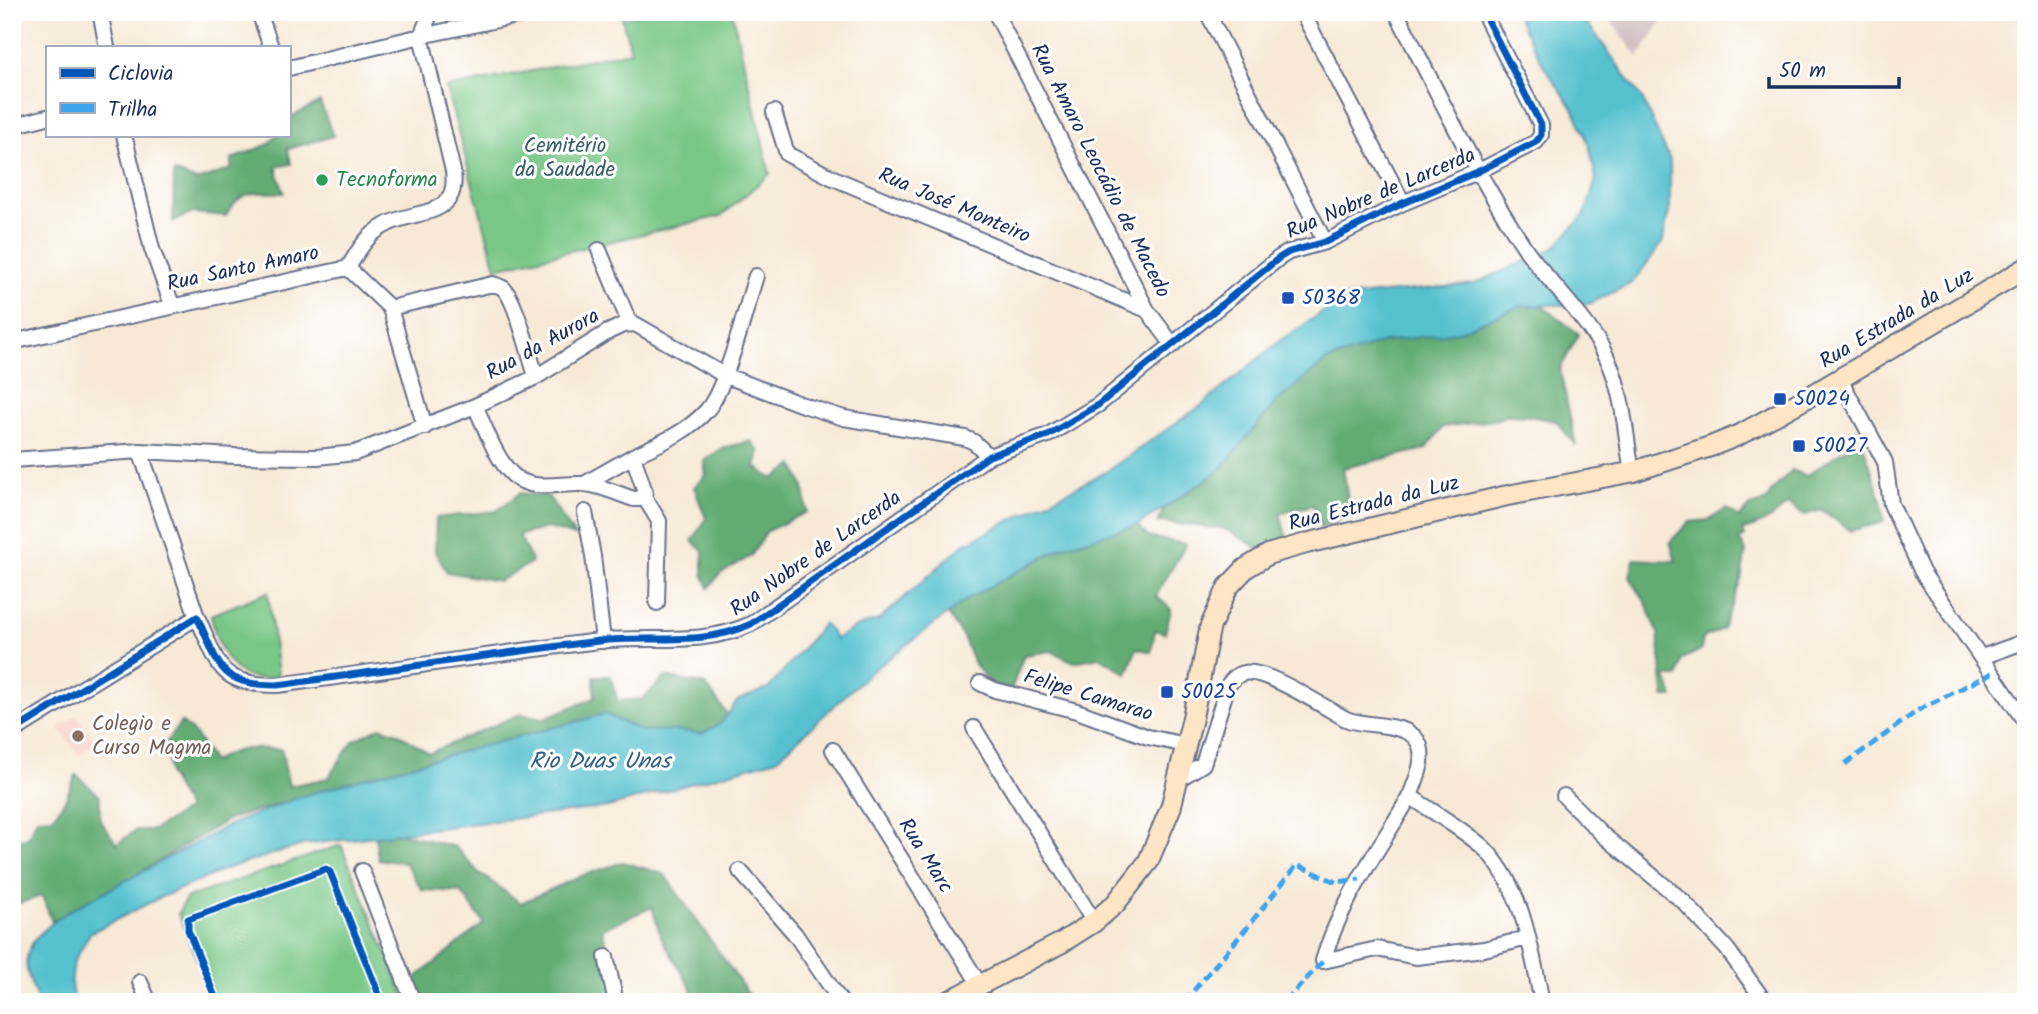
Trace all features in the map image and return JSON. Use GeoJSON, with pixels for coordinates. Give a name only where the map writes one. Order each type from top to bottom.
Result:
{"type":"FeatureCollection","features":[{"type":"Feature","properties":{"kind":"main road","name":"Rua Estrada da Luz"},"geometry":{"type":"LineString","coordinates":[[947,1002],[1060,943],[1094,922],[1115,904],[1148,862],[1171,807],[1210,627],[1228,587],[1246,568],[1269,554],[1379,525],[1505,496],[1632,472],[1702,450],[1739,435],[1840,379],[2026,268]]}},
{"type":"Feature","properties":{"kind":"street"},"geometry":{"type":"LineString","coordinates":[[100,12],[107,46]]}},
{"type":"Feature","properties":{"kind":"street"},"geometry":{"type":"LineString","coordinates":[[259,12],[271,46]]}},
{"type":"Feature","properties":{"kind":"street"},"geometry":{"type":"LineString","coordinates":[[421,36],[432,12]]}},
{"type":"Feature","properties":{"kind":"street"},"geometry":{"type":"LineString","coordinates":[[290,68],[535,12]]}},
{"type":"Feature","properties":{"kind":"street","name":"Rua Amaro Leocádio de Macedo"},"geometry":{"type":"LineString","coordinates":[[995,12],[1147,310],[1173,345]]}},
{"type":"Feature","properties":{"kind":"street"},"geometry":{"type":"LineString","coordinates":[[1207,12],[1325,242]]}},
{"type":"Feature","properties":{"kind":"street"},"geometry":{"type":"LineString","coordinates":[[1302,12],[1403,203]]}},
{"type":"Feature","properties":{"kind":"street"},"geometry":{"type":"LineString","coordinates":[[1396,12],[1479,171],[1528,251],[1605,354],[1612,368],[1619,397],[1632,472]]}},
{"type":"Feature","properties":{"kind":"street","name":"Rua Nobre de Larcerda"},"geometry":{"type":"LineString","coordinates":[[140,451],[197,618],[223,671],[239,682],[277,685],[603,641],[684,640],[733,632],[751,624],[989,456],[1048,435],[1098,405],[1274,261],[1289,252],[1325,242],[1536,142],[1541,135],[1541,125],[1483,12]]}},
{"type":"Feature","properties":{"kind":"street","name":"Rua Santo Amaro"},"geometry":{"type":"LineString","coordinates":[[12,342],[348,268],[370,235],[386,224],[435,210],[446,202],[453,191],[453,171],[421,36]]}},
{"type":"Feature","properties":{"kind":"street","name":"Rua José Monteiro"},"geometry":{"type":"LineString","coordinates":[[774,113],[788,154],[798,160],[831,177],[1147,310]]}},
{"type":"Feature","properties":{"kind":"street"},"geometry":{"type":"LineString","coordinates":[[12,126],[46,117]]}},
{"type":"Feature","properties":{"kind":"street"},"geometry":{"type":"LineString","coordinates":[[124,136],[152,249],[172,305]]}},
{"type":"Feature","properties":{"kind":"street"},"geometry":{"type":"LineString","coordinates":[[599,250],[630,324]]}},
{"type":"Feature","properties":{"kind":"street"},"geometry":{"type":"LineString","coordinates":[[348,268],[390,308],[425,427]]}},
{"type":"Feature","properties":{"kind":"street"},"geometry":{"type":"LineString","coordinates":[[584,484],[685,429],[715,400],[756,276]]}},
{"type":"Feature","properties":{"kind":"street"},"geometry":{"type":"LineString","coordinates":[[390,308],[493,284],[503,288],[520,326],[536,377]]}},
{"type":"Feature","properties":{"kind":"street","name":"Rua da Aurora"},"geometry":{"type":"LineString","coordinates":[[12,460],[140,451],[234,456],[341,455],[369,449],[536,377],[608,332],[630,324],[646,329],[724,374],[800,404],[844,418],[965,438],[974,442],[989,456]]}},
{"type":"Feature","properties":{"kind":"street"},"geometry":{"type":"LineString","coordinates":[[1840,379],[1885,462],[1891,504],[1922,572],[2026,723]]}},
{"type":"Feature","properties":{"kind":"street"},"geometry":{"type":"LineString","coordinates":[[475,405],[499,454],[515,477],[535,485],[584,484],[640,499],[645,489],[633,456]]}},
{"type":"Feature","properties":{"kind":"street"},"geometry":{"type":"LineString","coordinates":[[643,495],[659,521],[657,603]]}},
{"type":"Feature","properties":{"kind":"street"},"geometry":{"type":"LineString","coordinates":[[585,512],[603,641]]}},
{"type":"Feature","properties":{"kind":"street"},"geometry":{"type":"LineString","coordinates":[[12,732],[197,618]]}},
{"type":"Feature","properties":{"kind":"street"},"geometry":{"type":"LineString","coordinates":[[1982,657],[2026,641]]}},
{"type":"Feature","properties":{"kind":"street"},"geometry":{"type":"LineString","coordinates":[[1177,780],[1203,764],[1228,685],[1241,673],[1254,672],[1273,680],[1352,721],[1382,725],[1410,733],[1416,738],[1422,755],[1410,796],[1343,907],[1323,961],[1377,949],[1416,957],[1484,949],[1528,938]]}},
{"type":"Feature","properties":{"kind":"street","name":"Felipe Camarao"},"geometry":{"type":"LineString","coordinates":[[980,683],[995,690],[1077,711],[1148,737],[1186,745]]}},
{"type":"Feature","properties":{"kind":"street"},"geometry":{"type":"LineString","coordinates":[[974,728],[1094,922]]}},
{"type":"Feature","properties":{"kind":"street","name":"Rua Marc"},"geometry":{"type":"LineString","coordinates":[[833,750],[980,985]]}},
{"type":"Feature","properties":{"kind":"street"},"geometry":{"type":"LineString","coordinates":[[1410,796],[1486,850],[1504,876],[1524,916],[1542,1002]]}},
{"type":"Feature","properties":{"kind":"street"},"geometry":{"type":"LineString","coordinates":[[1564,796],[1603,835],[1684,902],[1727,949],[1765,1002]]}},
{"type":"Feature","properties":{"kind":"street"},"geometry":{"type":"LineString","coordinates":[[362,871],[413,1002]]}},
{"type":"Feature","properties":{"kind":"street"},"geometry":{"type":"LineString","coordinates":[[740,871],[795,934],[841,1002]]}},
{"type":"Feature","properties":{"kind":"street"},"geometry":{"type":"LineString","coordinates":[[606,957],[616,1002]]}},
{"type":"Feature","properties":{"kind":"street"},"geometry":{"type":"LineString","coordinates":[[140,982],[149,1002]]}},
{"type":"Feature","properties":{"kind":"shaded area"},"geometry":{"type":"Polygon","coordinates":[[[1605,12],[1668,12],[1638,57],[1605,12]]]}},
{"type":"Feature","properties":{"kind":"shaded area","name":"Colegio e Curso Magma"},"geometry":{"type":"Polygon","coordinates":[[[77,715],[96,743],[79,756],[59,728],[77,715]]]}},
{"type":"Feature","properties":{"kind":"green space","name":"Cemitério da Saudade"},"geometry":{"type":"Polygon","coordinates":[[[652,12],[732,12],[770,174],[721,216],[496,268],[446,88],[631,51],[622,18],[652,12]]]}},
{"type":"Feature","properties":{"kind":"green space"},"geometry":{"type":"Polygon","coordinates":[[[320,102],[333,136],[288,149],[291,164],[276,167],[284,193],[243,196],[226,216],[193,213],[173,221],[174,172],[197,181],[231,169],[232,159],[269,144],[275,136],[290,136],[290,117],[320,102]]]}},
{"type":"Feature","properties":{"kind":"green space"},"geometry":{"type":"Polygon","coordinates":[[[1520,306],[1542,306],[1579,334],[1560,369],[1576,446],[1556,421],[1528,416],[1508,415],[1494,420],[1443,427],[1426,449],[1343,468],[1350,513],[1321,528],[1313,505],[1280,513],[1287,539],[1269,554],[1225,529],[1158,522],[1164,508],[1219,471],[1276,402],[1326,361],[1384,342],[1457,332],[1520,306]]]}},
{"type":"Feature","properties":{"kind":"green space"},"geometry":{"type":"Polygon","coordinates":[[[751,441],[760,452],[755,466],[773,479],[794,465],[804,487],[807,512],[767,531],[751,556],[720,574],[709,588],[703,574],[703,551],[692,541],[706,519],[694,487],[706,475],[704,461],[723,448],[751,441]]]}},
{"type":"Feature","properties":{"kind":"green space"},"geometry":{"type":"Polygon","coordinates":[[[1862,441],[1881,500],[1884,522],[1850,531],[1822,510],[1804,515],[1788,504],[1767,520],[1742,530],[1745,536],[1739,540],[1746,551],[1741,580],[1722,629],[1703,638],[1701,650],[1682,659],[1678,677],[1666,677],[1673,697],[1664,697],[1658,633],[1647,605],[1630,577],[1634,559],[1676,561],[1670,542],[1689,522],[1709,520],[1726,509],[1740,518],[1750,506],[1767,501],[1771,492],[1792,470],[1806,476],[1840,452],[1862,441]]]}},
{"type":"Feature","properties":{"kind":"green space"},"geometry":{"type":"Polygon","coordinates":[[[520,493],[548,496],[575,536],[548,528],[519,535],[532,562],[499,581],[447,572],[435,552],[436,518],[496,511],[520,493]]]}},
{"type":"Feature","properties":{"kind":"green space"},"geometry":{"type":"Polygon","coordinates":[[[1138,525],[1148,537],[1186,544],[1156,596],[1171,609],[1165,633],[1155,630],[1151,652],[1137,648],[1127,674],[1100,657],[1074,662],[1051,651],[1024,655],[1011,690],[990,683],[974,664],[963,637],[948,614],[967,599],[1064,546],[1138,525]]]}},
{"type":"Feature","properties":{"kind":"green space"},"geometry":{"type":"Polygon","coordinates":[[[268,592],[278,676],[255,678],[237,670],[224,654],[211,615],[268,592]]]}},
{"type":"Feature","properties":{"kind":"green space"},"geometry":{"type":"Polygon","coordinates":[[[594,676],[610,676],[618,701],[642,699],[666,677],[706,685],[727,714],[721,723],[702,734],[680,731],[641,732],[605,714],[378,774],[227,820],[52,922],[42,896],[20,903],[12,888],[12,842],[28,837],[37,818],[53,817],[65,800],[76,775],[100,796],[100,820],[117,844],[136,830],[153,830],[188,809],[169,775],[167,741],[181,722],[194,733],[213,762],[238,751],[254,748],[281,749],[289,786],[328,778],[353,741],[380,727],[398,733],[429,753],[520,714],[544,718],[595,698],[594,676]]]}},
{"type":"Feature","properties":{"kind":"green space"},"geometry":{"type":"Polygon","coordinates":[[[400,833],[455,847],[479,873],[521,903],[578,877],[623,862],[664,874],[754,1002],[693,1002],[691,988],[661,937],[652,907],[602,929],[621,1002],[418,1002],[412,981],[484,923],[461,892],[422,890],[405,863],[378,859],[375,836],[400,833]]]}},
{"type":"Feature","properties":{"kind":"green space"},"geometry":{"type":"Polygon","coordinates":[[[341,845],[407,1002],[215,1002],[178,914],[186,898],[341,845]]]}},
{"type":"Feature","properties":{"kind":"water","name":"Rio Duas Unas"},"geometry":{"type":"Polygon","coordinates":[[[1515,12],[1579,12],[1642,98],[1670,160],[1670,207],[1662,244],[1632,283],[1589,304],[1520,306],[1457,332],[1384,342],[1326,361],[1276,402],[1219,471],[1138,525],[1064,546],[967,599],[867,675],[777,759],[608,807],[303,845],[231,867],[157,899],[90,933],[74,961],[71,985],[74,1002],[38,1002],[28,974],[27,960],[33,943],[46,928],[69,911],[231,824],[302,796],[605,714],[641,731],[702,734],[721,723],[738,700],[769,688],[824,623],[836,639],[856,627],[879,620],[964,544],[1104,473],[1202,405],[1282,339],[1346,297],[1474,284],[1554,248],[1585,214],[1596,179],[1589,145],[1574,110],[1545,68],[1515,12]]]}},
{"type":"Feature","properties":{"kind":"marked path"},"geometry":{"type":"LineString","coordinates":[[1845,764],[1920,709],[1992,673]]}},
{"type":"Feature","properties":{"kind":"marked path"},"geometry":{"type":"LineString","coordinates":[[1184,1002],[1297,865],[1336,882],[1360,879]]}},
{"type":"Feature","properties":{"kind":"marked path"},"geometry":{"type":"LineString","coordinates":[[1285,1002],[1323,961]]}},
{"type":"Feature","properties":{"kind":"cycle path"},"geometry":{"type":"LineString","coordinates":[[12,732],[197,617],[217,660],[231,676],[257,684],[277,685],[599,641],[714,636],[751,624],[989,456],[1048,435],[1098,405],[1279,258],[1289,252],[1325,242],[1536,142],[1541,135],[1541,125],[1483,12]]}},
{"type":"Feature","properties":{"kind":"cycle path"},"geometry":{"type":"LineString","coordinates":[[217,1002],[188,930],[188,919],[326,869],[330,872],[382,1002]]}},
{"type":"Feature","properties":{"kind":"place","name":"Tecnoforma"},"geometry":{"type":"Point","coordinates":[322,180]}},
{"type":"Feature","properties":{"kind":"place","name":"50368"},"geometry":{"type":"Point","coordinates":[1288,298]}},
{"type":"Feature","properties":{"kind":"place","name":"50024"},"geometry":{"type":"Point","coordinates":[1780,399]}},
{"type":"Feature","properties":{"kind":"place","name":"50027"},"geometry":{"type":"Point","coordinates":[1799,446]}},
{"type":"Feature","properties":{"kind":"place","name":"50025"},"geometry":{"type":"Point","coordinates":[1167,692]}},
{"type":"Feature","properties":{"kind":"place","name":"Colegio e Curso Magma"},"geometry":{"type":"Point","coordinates":[78,736]}}]}
